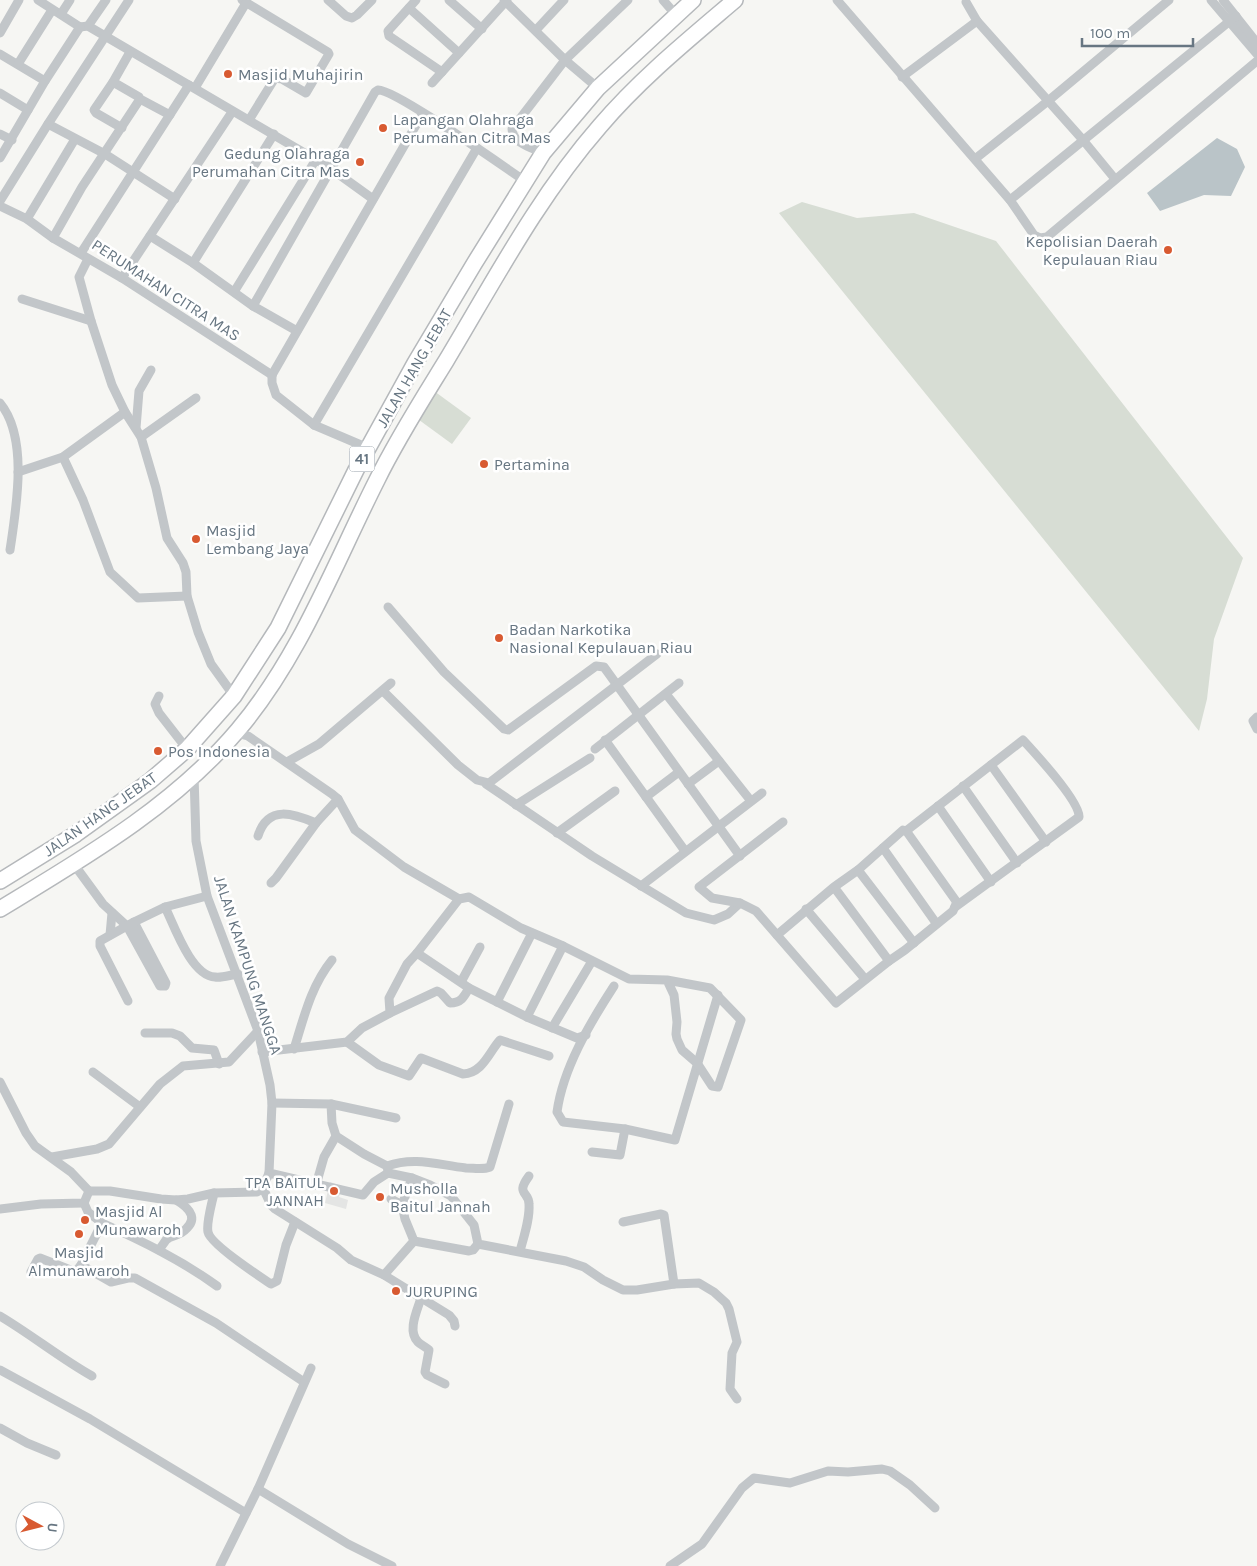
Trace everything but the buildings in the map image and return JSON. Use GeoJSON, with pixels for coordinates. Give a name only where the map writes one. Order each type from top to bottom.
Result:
{"type":"FeatureCollection","features":[{"type":"Feature","properties":{"kind":"highway","name":"JALAN HANG JEBAT"},"geometry":{"type":"LineString","coordinates":[[0,881],[76,834],[150,781],[187,749],[234,696],[278,628],[368,448],[415,363],[544,152],[598,88],[693,0]]}},
{"type":"Feature","properties":{"kind":"highway"},"geometry":{"type":"LineString","coordinates":[[0,909],[129,828],[194,775],[236,734],[287,661],[410,418],[550,190],[596,131],[651,72],[735,0]]}},
{"type":"Feature","properties":{"kind":"highway"},"geometry":{"type":"LineString","coordinates":[[278,628],[298,639]]}},
{"type":"Feature","properties":{"kind":"street"},"geometry":{"type":"LineString","coordinates":[[0,33],[19,0]]}},
{"type":"Feature","properties":{"kind":"street"},"geometry":{"type":"LineString","coordinates":[[38,0],[52,10],[106,37],[192,86],[232,112],[274,134],[315,161],[330,168],[373,199]]}},
{"type":"Feature","properties":{"kind":"street"},"geometry":{"type":"LineString","coordinates":[[61,14],[70,0]]}},
{"type":"Feature","properties":{"kind":"street"},"geometry":{"type":"LineString","coordinates":[[0,158],[46,81],[84,27],[106,0]]}},
{"type":"Feature","properties":{"kind":"street"},"geometry":{"type":"LineString","coordinates":[[0,201],[129,0]]}},
{"type":"Feature","properties":{"kind":"street"},"geometry":{"type":"LineString","coordinates":[[328,0],[346,16],[352,18],[371,0]]}},
{"type":"Feature","properties":{"kind":"street"},"geometry":{"type":"LineString","coordinates":[[416,0],[388,31],[389,36],[442,72]]}},
{"type":"Feature","properties":{"kind":"street"},"geometry":{"type":"LineString","coordinates":[[449,0],[482,28]]}},
{"type":"Feature","properties":{"kind":"street"},"geometry":{"type":"LineString","coordinates":[[536,30],[564,0]]}},
{"type":"Feature","properties":{"kind":"street"},"geometry":{"type":"LineString","coordinates":[[544,152],[517,141],[512,134],[512,129],[565,60],[628,0]]}},
{"type":"Feature","properties":{"kind":"street"},"geometry":{"type":"LineString","coordinates":[[663,0],[676,15]]}},
{"type":"Feature","properties":{"kind":"street"},"geometry":{"type":"LineString","coordinates":[[837,0],[1010,200],[1034,235],[1044,239],[1257,61]]}},
{"type":"Feature","properties":{"kind":"street"},"geometry":{"type":"LineString","coordinates":[[975,159],[1169,0]]}},
{"type":"Feature","properties":{"kind":"street"},"geometry":{"type":"LineString","coordinates":[[1211,0],[1257,43]]}},
{"type":"Feature","properties":{"kind":"street"},"geometry":{"type":"LineString","coordinates":[[1223,0],[1232,19],[1257,54]]}},
{"type":"Feature","properties":{"kind":"street"},"geometry":{"type":"LineString","coordinates":[[234,696],[211,664],[198,632],[187,596],[186,572],[181,559],[167,538],[156,488],[141,437],[125,412],[112,386],[79,277],[85,256],[134,172],[170,115],[192,86],[244,1],[329,54],[306,93],[282,79],[275,78],[250,120]]}},
{"type":"Feature","properties":{"kind":"street"},"geometry":{"type":"LineString","coordinates":[[432,83],[505,1],[565,60],[598,88]]}},
{"type":"Feature","properties":{"kind":"street"},"geometry":{"type":"LineString","coordinates":[[966,2],[977,21],[1083,140],[1115,179]]}},
{"type":"Feature","properties":{"kind":"street"},"geometry":{"type":"LineString","coordinates":[[409,8],[459,54]]}},
{"type":"Feature","properties":{"kind":"street"},"geometry":{"type":"LineString","coordinates":[[18,64],[52,10]]}},
{"type":"Feature","properties":{"kind":"street"},"geometry":{"type":"LineString","coordinates":[[1010,200],[1232,19]]}},
{"type":"Feature","properties":{"kind":"street"},"geometry":{"type":"LineString","coordinates":[[902,77],[977,21]]}},
{"type":"Feature","properties":{"kind":"street"},"geometry":{"type":"LineString","coordinates":[[122,128],[94,110],[130,52]]}},
{"type":"Feature","properties":{"kind":"street"},"geometry":{"type":"LineString","coordinates":[[0,54],[46,81]]}},
{"type":"Feature","properties":{"kind":"street"},"geometry":{"type":"LineString","coordinates":[[113,82],[139,97],[140,100],[170,115]]}},
{"type":"Feature","properties":{"kind":"street","name":"PERUMAHAN CITRA MAS"},"geometry":{"type":"LineString","coordinates":[[253,306],[330,168],[375,92],[378,90],[387,91],[423,113],[525,181]]}},
{"type":"Feature","properties":{"kind":"street"},"geometry":{"type":"LineString","coordinates":[[0,93],[28,110]]}},
{"type":"Feature","properties":{"kind":"street"},"geometry":{"type":"LineString","coordinates":[[53,238],[82,187],[140,100]]}},
{"type":"Feature","properties":{"kind":"street"},"geometry":{"type":"LineString","coordinates":[[122,278],[232,112]]}},
{"type":"Feature","properties":{"kind":"street"},"geometry":{"type":"LineString","coordinates":[[368,448],[314,425],[276,394],[272,383],[272,375],[423,113]]}},
{"type":"Feature","properties":{"kind":"street"},"geometry":{"type":"LineString","coordinates":[[48,124],[105,154],[175,199]]}},
{"type":"Feature","properties":{"kind":"street"},"geometry":{"type":"LineString","coordinates":[[0,134],[12,140]]}},
{"type":"Feature","properties":{"kind":"street"},"geometry":{"type":"LineString","coordinates":[[193,263],[274,134]]}},
{"type":"Feature","properties":{"kind":"street"},"geometry":{"type":"LineString","coordinates":[[27,220],[75,139]]}},
{"type":"Feature","properties":{"kind":"street"},"geometry":{"type":"LineString","coordinates":[[314,425],[477,148]]}},
{"type":"Feature","properties":{"kind":"street"},"geometry":{"type":"LineString","coordinates":[[234,292],[315,161]]}},
{"type":"Feature","properties":{"kind":"street","name":"PERUMAHAN CITRA MAS"},"geometry":{"type":"LineString","coordinates":[[0,206],[27,220],[53,238],[122,278],[272,375]]}},
{"type":"Feature","properties":{"kind":"street","name":"PERUMAHAN CITRA MAS"},"geometry":{"type":"LineString","coordinates":[[150,236],[193,263],[253,306],[297,331]]}},
{"type":"Feature","properties":{"kind":"street"},"geometry":{"type":"LineString","coordinates":[[22,299],[91,321]]}},
{"type":"Feature","properties":{"kind":"street"},"geometry":{"type":"LineString","coordinates":[[136,428],[139,390],[151,370]]}},
{"type":"Feature","properties":{"kind":"street"},"geometry":{"type":"LineString","coordinates":[[141,437],[196,398]]}},
{"type":"Feature","properties":{"kind":"street"},"geometry":{"type":"LineString","coordinates":[[0,403],[9,418],[15,437],[18,472],[10,550]]}},
{"type":"Feature","properties":{"kind":"street"},"geometry":{"type":"LineString","coordinates":[[18,472],[63,457],[125,412]]}},
{"type":"Feature","properties":{"kind":"street"},"geometry":{"type":"LineString","coordinates":[[63,457],[83,500],[112,576],[138,598],[187,596]]}},
{"type":"Feature","properties":{"kind":"street"},"geometry":{"type":"LineString","coordinates":[[388,607],[444,672],[504,729],[508,730],[523,720],[596,666],[604,667],[740,856]]}},
{"type":"Feature","properties":{"kind":"street"},"geometry":{"type":"LineString","coordinates":[[486,784],[657,654]]}},
{"type":"Feature","properties":{"kind":"street"},"geometry":{"type":"LineString","coordinates":[[287,762],[319,744],[391,683]]}},
{"type":"Feature","properties":{"kind":"street"},"geometry":{"type":"LineString","coordinates":[[595,749],[679,683]]}},
{"type":"Feature","properties":{"kind":"street"},"geometry":{"type":"LineString","coordinates":[[382,691],[409,715],[458,765],[477,780],[486,784],[592,856],[686,913],[714,920],[728,914],[740,903]]}},
{"type":"Feature","properties":{"kind":"street"},"geometry":{"type":"LineString","coordinates":[[666,694],[751,801]]}},
{"type":"Feature","properties":{"kind":"street"},"geometry":{"type":"LineString","coordinates":[[158,696],[156,704],[159,713],[187,749]]}},
{"type":"Feature","properties":{"kind":"street"},"geometry":{"type":"LineString","coordinates":[[1257,717],[1253,721],[1257,729]]}},
{"type":"Feature","properties":{"kind":"street"},"geometry":{"type":"LineString","coordinates":[[236,734],[248,736],[287,762],[338,800],[355,830],[404,867],[459,899]]}},
{"type":"Feature","properties":{"kind":"street"},"geometry":{"type":"LineString","coordinates":[[605,740],[685,851]]}},
{"type":"Feature","properties":{"kind":"street"},"geometry":{"type":"LineString","coordinates":[[777,935],[834,887],[858,870],[901,831],[906,831],[1023,740],[1067,792],[1079,811],[1079,817],[955,907],[914,943],[836,1003],[756,911],[740,903],[712,898],[699,887],[783,822]]}},
{"type":"Feature","properties":{"kind":"street"},"geometry":{"type":"LineString","coordinates":[[516,805],[590,758]]}},
{"type":"Feature","properties":{"kind":"street"},"geometry":{"type":"LineString","coordinates":[[688,784],[719,761]]}},
{"type":"Feature","properties":{"kind":"street"},"geometry":{"type":"LineString","coordinates":[[991,765],[1046,842]]}},
{"type":"Feature","properties":{"kind":"street"},"geometry":{"type":"LineString","coordinates":[[646,797],[678,772]]}},
{"type":"Feature","properties":{"kind":"street","name":"JALAN KAMPUNG MANGGA"},"geometry":{"type":"LineString","coordinates":[[194,775],[196,841],[207,896],[258,1031],[270,1085],[272,1104],[269,1132],[269,1173]]}},
{"type":"Feature","properties":{"kind":"street"},"geometry":{"type":"LineString","coordinates":[[964,786],[1017,863]]}},
{"type":"Feature","properties":{"kind":"street"},"geometry":{"type":"LineString","coordinates":[[557,833],[615,791]]}},
{"type":"Feature","properties":{"kind":"street"},"geometry":{"type":"LineString","coordinates":[[642,886],[685,851],[762,794]]}},
{"type":"Feature","properties":{"kind":"street"},"geometry":{"type":"LineString","coordinates":[[271,883],[316,823],[338,800]]}},
{"type":"Feature","properties":{"kind":"street"},"geometry":{"type":"LineString","coordinates":[[938,806],[991,882]]}},
{"type":"Feature","properties":{"kind":"street"},"geometry":{"type":"LineString","coordinates":[[258,836],[260,827],[267,820],[278,814],[295,815],[316,823]]}},
{"type":"Feature","properties":{"kind":"street"},"geometry":{"type":"LineString","coordinates":[[906,831],[956,901],[955,907]]}},
{"type":"Feature","properties":{"kind":"street"},"geometry":{"type":"LineString","coordinates":[[883,848],[936,923]]}},
{"type":"Feature","properties":{"kind":"street"},"geometry":{"type":"LineString","coordinates":[[73,863],[96,895],[112,913],[130,924],[166,983],[165,986],[160,986],[130,924]]}},
{"type":"Feature","properties":{"kind":"street"},"geometry":{"type":"LineString","coordinates":[[858,870],[914,943]]}},
{"type":"Feature","properties":{"kind":"street"},"geometry":{"type":"LineString","coordinates":[[834,887],[889,961]]}},
{"type":"Feature","properties":{"kind":"street"},"geometry":{"type":"LineString","coordinates":[[128,1001],[100,944],[102,940],[165,907],[207,896]]}},
{"type":"Feature","properties":{"kind":"street"},"geometry":{"type":"LineString","coordinates":[[390,1013],[389,998],[407,964],[459,899],[465,897],[473,898],[509,922],[629,979],[667,980],[710,988],[741,1020],[718,1087],[712,1086],[697,1063],[682,1050],[676,1034],[677,1022],[674,995],[667,980]]}},
{"type":"Feature","properties":{"kind":"street"},"geometry":{"type":"LineString","coordinates":[[165,907],[190,959],[207,975],[215,977],[238,974]]}},
{"type":"Feature","properties":{"kind":"street"},"geometry":{"type":"LineString","coordinates":[[806,910],[865,979]]}},
{"type":"Feature","properties":{"kind":"street"},"geometry":{"type":"LineString","coordinates":[[110,935],[112,913]]}},
{"type":"Feature","properties":{"kind":"street"},"geometry":{"type":"LineString","coordinates":[[497,1002],[532,933]]}},
{"type":"Feature","properties":{"kind":"street"},"geometry":{"type":"LineString","coordinates":[[527,1017],[563,946]]}},
{"type":"Feature","properties":{"kind":"street"},"geometry":{"type":"LineString","coordinates":[[262,1052],[347,1042],[362,1028],[437,991],[450,1003],[456,1003],[462,999],[465,985],[480,947]]}},
{"type":"Feature","properties":{"kind":"street"},"geometry":{"type":"LineString","coordinates":[[417,953],[465,985],[527,1017],[577,1038],[586,1035]]}},
{"type":"Feature","properties":{"kind":"street"},"geometry":{"type":"LineString","coordinates":[[294,1049],[314,988],[332,960]]}},
{"type":"Feature","properties":{"kind":"street"},"geometry":{"type":"LineString","coordinates":[[552,1028],[592,960]]}},
{"type":"Feature","properties":{"kind":"street"},"geometry":{"type":"LineString","coordinates":[[614,986],[569,1066],[560,1094],[557,1112],[563,1122],[625,1130],[675,1140],[718,995]]}},
{"type":"Feature","properties":{"kind":"street"},"geometry":{"type":"LineString","coordinates":[[52,1157],[106,1146],[160,1084],[183,1066],[189,1064],[219,1064],[232,1060],[258,1031]]}},
{"type":"Feature","properties":{"kind":"street"},"geometry":{"type":"LineString","coordinates":[[144,1033],[172,1033],[180,1036],[192,1048],[214,1050],[219,1064]]}},
{"type":"Feature","properties":{"kind":"street"},"geometry":{"type":"LineString","coordinates":[[347,1042],[379,1065],[409,1076],[421,1058],[463,1074],[468,1074],[485,1062],[500,1040],[549,1056]]}},
{"type":"Feature","properties":{"kind":"street"},"geometry":{"type":"LineString","coordinates":[[93,1072],[140,1107]]}},
{"type":"Feature","properties":{"kind":"street"},"geometry":{"type":"LineString","coordinates":[[0,1082],[26,1133],[35,1146],[71,1172],[90,1191],[176,1200],[214,1194],[257,1192],[263,1188],[269,1173],[364,1195],[374,1182],[399,1162],[411,1160],[454,1167],[485,1169],[490,1167],[509,1104]]}},
{"type":"Feature","properties":{"kind":"street"},"geometry":{"type":"LineString","coordinates":[[272,1104],[332,1104],[396,1118]]}},
{"type":"Feature","properties":{"kind":"street"},"geometry":{"type":"LineString","coordinates":[[332,1104],[332,1122],[336,1136],[388,1169],[438,1188],[451,1196],[474,1224],[478,1244]]}},
{"type":"Feature","properties":{"kind":"street"},"geometry":{"type":"LineString","coordinates":[[592,1152],[620,1155],[625,1130]]}},
{"type":"Feature","properties":{"kind":"street"},"geometry":{"type":"LineString","coordinates":[[316,1185],[324,1157],[336,1136]]}},
{"type":"Feature","properties":{"kind":"street"},"geometry":{"type":"LineString","coordinates":[[520,1251],[526,1231],[530,1204],[522,1190],[529,1176]]}},
{"type":"Feature","properties":{"kind":"street"},"geometry":{"type":"LineString","coordinates":[[412,1178],[402,1205],[404,1219],[414,1240]]}},
{"type":"Feature","properties":{"kind":"street"},"geometry":{"type":"LineString","coordinates":[[263,1188],[271,1205],[337,1248],[351,1260],[384,1275],[452,1317],[455,1326]]}},
{"type":"Feature","properties":{"kind":"street"},"geometry":{"type":"LineString","coordinates":[[84,1203],[90,1191]]}},
{"type":"Feature","properties":{"kind":"street"},"geometry":{"type":"LineString","coordinates":[[214,1194],[208,1229],[209,1235],[221,1248],[271,1284],[277,1281],[286,1245],[295,1222]]}},
{"type":"Feature","properties":{"kind":"street"},"geometry":{"type":"LineString","coordinates":[[390,1199],[402,1205]]}},
{"type":"Feature","properties":{"kind":"street"},"geometry":{"type":"LineString","coordinates":[[159,1250],[167,1239],[182,1232],[191,1220],[192,1216],[188,1208],[176,1200]]}},
{"type":"Feature","properties":{"kind":"street"},"geometry":{"type":"LineString","coordinates":[[0,1209],[41,1204],[84,1203]]}},
{"type":"Feature","properties":{"kind":"street"},"geometry":{"type":"LineString","coordinates":[[84,1203],[88,1212],[102,1223],[159,1250],[217,1286]]}},
{"type":"Feature","properties":{"kind":"street"},"geometry":{"type":"LineString","coordinates":[[623,1222],[664,1214],[674,1284]]}},
{"type":"Feature","properties":{"kind":"street"},"geometry":{"type":"LineString","coordinates":[[31,1272],[40,1258],[73,1271],[77,1270],[102,1223]]}},
{"type":"Feature","properties":{"kind":"street"},"geometry":{"type":"LineString","coordinates":[[414,1240],[469,1251],[473,1250],[478,1244]]}},
{"type":"Feature","properties":{"kind":"street"},"geometry":{"type":"LineString","coordinates":[[384,1275],[414,1240]]}},
{"type":"Feature","properties":{"kind":"street"},"geometry":{"type":"LineString","coordinates":[[478,1244],[520,1251],[581,1266],[623,1290],[699,1283],[714,1292],[726,1303],[729,1309],[736,1342],[732,1353],[730,1389],[738,1399]]}},
{"type":"Feature","properties":{"kind":"street"},"geometry":{"type":"LineString","coordinates":[[81,1265],[111,1282],[135,1278],[216,1323],[304,1382]]}},
{"type":"Feature","properties":{"kind":"street"},"geometry":{"type":"LineString","coordinates":[[421,1298],[413,1323],[414,1335],[418,1342],[429,1350],[425,1372],[427,1376],[446,1384]]}},
{"type":"Feature","properties":{"kind":"street"},"geometry":{"type":"LineString","coordinates":[[0,1316],[22,1329],[66,1362],[92,1376]]}},
{"type":"Feature","properties":{"kind":"street"},"geometry":{"type":"LineString","coordinates":[[220,1566],[258,1489],[311,1368]]}},
{"type":"Feature","properties":{"kind":"street"},"geometry":{"type":"LineString","coordinates":[[0,1370],[123,1438],[246,1513]]}},
{"type":"Feature","properties":{"kind":"street"},"geometry":{"type":"LineString","coordinates":[[0,1428],[27,1443],[56,1455]]}},
{"type":"Feature","properties":{"kind":"street"},"geometry":{"type":"LineString","coordinates":[[670,1566],[702,1544],[742,1488],[754,1478],[790,1483],[828,1471],[848,1472],[882,1469],[890,1471],[910,1485],[935,1508]]}},
{"type":"Feature","properties":{"kind":"street"},"geometry":{"type":"LineString","coordinates":[[258,1489],[348,1544],[392,1566]]}},
{"type":"Feature","properties":{"kind":"shaded area"},"geometry":{"type":"Polygon","coordinates":[[[1217,138],[1237,149],[1245,167],[1231,196],[1204,195],[1160,211],[1147,193],[1217,138]]]}},
{"type":"Feature","properties":{"kind":"shaded area"},"geometry":{"type":"Polygon","coordinates":[[[802,202],[857,218],[914,213],[996,241],[1243,558],[1214,639],[1207,699],[1199,731],[779,213],[802,202]]]}},
{"type":"Feature","properties":{"kind":"shaded area"},"geometry":{"type":"Polygon","coordinates":[[[434,391],[471,418],[452,444],[415,417],[434,391]]]}},
{"type":"Feature","properties":{"kind":"shaded area","name":"TPA BAITUL JANNAH"},"geometry":{"type":"Polygon","coordinates":[[[330,1182],[342,1186],[339,1197],[348,1200],[346,1209],[325,1203],[330,1182]]]}},
{"type":"Feature","properties":{"kind":"place","name":"Masjid Muhajirin"},"geometry":{"type":"Point","coordinates":[228,74]}},
{"type":"Feature","properties":{"kind":"place","name":"Lapangan Olahraga Perumahan Citra Mas"},"geometry":{"type":"Point","coordinates":[383,128]}},
{"type":"Feature","properties":{"kind":"place","name":"Gedung Olahraga Perumahan Citra Mas"},"geometry":{"type":"Point","coordinates":[360,162]}},
{"type":"Feature","properties":{"kind":"place","name":"Kepolisian Daerah Kepulauan Riau"},"geometry":{"type":"Point","coordinates":[1168,250]}},
{"type":"Feature","properties":{"kind":"place","name":"Pertamina"},"geometry":{"type":"Point","coordinates":[484,464]}},
{"type":"Feature","properties":{"kind":"place","name":"Masjid Lembang Jaya"},"geometry":{"type":"Point","coordinates":[196,539]}},
{"type":"Feature","properties":{"kind":"place","name":"Badan Narkotika Nasional Kepulauan Riau"},"geometry":{"type":"Point","coordinates":[499,638]}},
{"type":"Feature","properties":{"kind":"place","name":"Pos Indonesia"},"geometry":{"type":"Point","coordinates":[158,751]}},
{"type":"Feature","properties":{"kind":"place","name":"TPA BAITUL JANNAH"},"geometry":{"type":"Point","coordinates":[334,1191]}},
{"type":"Feature","properties":{"kind":"place","name":"Musholla Baitul Jannah"},"geometry":{"type":"Point","coordinates":[380,1197]}},
{"type":"Feature","properties":{"kind":"place","name":"Masjid Al Munawaroh"},"geometry":{"type":"Point","coordinates":[85,1220]}},
{"type":"Feature","properties":{"kind":"place","name":"Masjid Almunawaroh"},"geometry":{"type":"Point","coordinates":[79,1234]}},
{"type":"Feature","properties":{"kind":"place","name":"JURUPING"},"geometry":{"type":"Point","coordinates":[396,1291]}}]}
